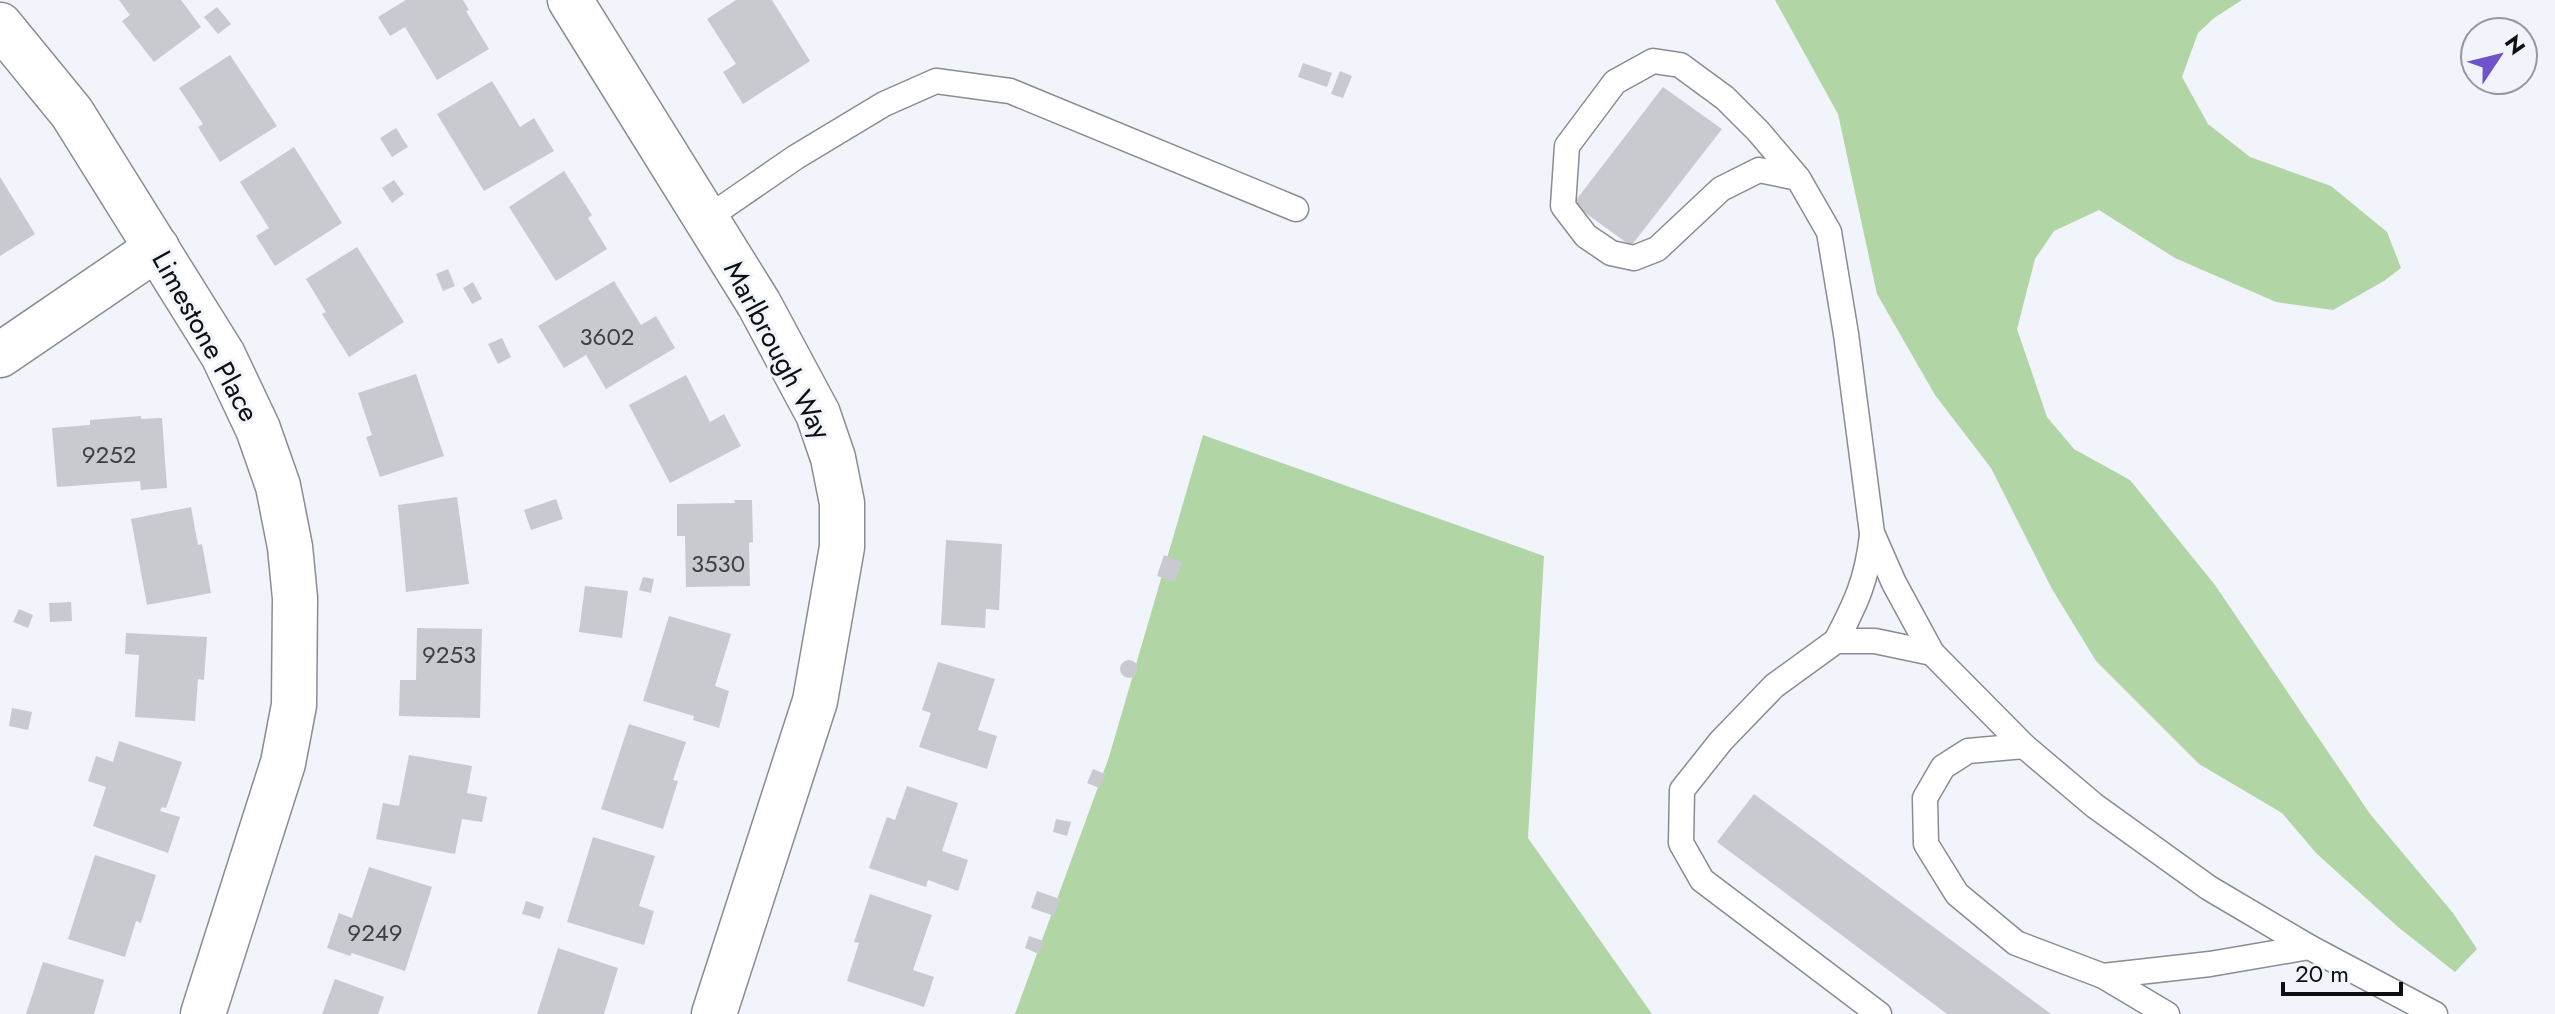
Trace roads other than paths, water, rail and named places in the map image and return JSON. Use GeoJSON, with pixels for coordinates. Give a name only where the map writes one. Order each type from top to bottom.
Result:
{"type":"FeatureCollection","features":[{"type":"Feature","properties":{"kind":"street","name":"Marlbrough Way"},"geometry":{"type":"LineString","coordinates":[[570,0],[759,304],[818,414],[833,458],[842,503],[842,547],[815,701],[714,1014]]}},
{"type":"Feature","properties":{"kind":"street","name":"Limestone Place"},"geometry":{"type":"LineString","coordinates":[[0,25],[72,113],[223,355],[258,429],[278,486],[290,547],[295,598],[294,705],[283,763],[203,1014]]}},
{"type":"Feature","properties":{"kind":"street"},"geometry":{"type":"LineString","coordinates":[[0,355],[157,248]]}},
{"type":"Feature","properties":{"kind":"lane"},"geometry":{"type":"LineString","coordinates":[[1798,178],[1759,170],[1721,189],[1657,249],[1634,258],[1611,253],[1586,236],[1563,206],[1567,146],[1615,82],[1653,61],[1680,65],[1725,98],[1798,178],[1829,232],[1846,334],[1872,533],[1868,570],[1856,603],[1836,641],[1774,686],[1721,741],[1682,790],[1681,843],[1702,880],[1879,1014]]}},
{"type":"Feature","properties":{"kind":"lane"},"geometry":{"type":"LineString","coordinates":[[706,219],[796,157],[884,104],[936,81],[1010,91],[1296,209]]}},
{"type":"Feature","properties":{"kind":"lane"},"geometry":{"type":"LineString","coordinates":[[1872,533],[1894,583],[1932,653],[2024,746],[2095,806],[2209,888],[2309,947],[2435,1014]]}},
{"type":"Feature","properties":{"kind":"lane"},"geometry":{"type":"LineString","coordinates":[[1836,641],[1875,641],[1932,653]]}},
{"type":"Feature","properties":{"kind":"lane"},"geometry":{"type":"LineString","coordinates":[[2024,746],[1968,751],[1943,767],[1925,798],[1926,844],[1957,894],[2016,943],[2103,976],[2167,1014]]}},
{"type":"Feature","properties":{"kind":"lane"},"geometry":{"type":"LineString","coordinates":[[2103,976],[2210,964],[2309,947]]}}]}
